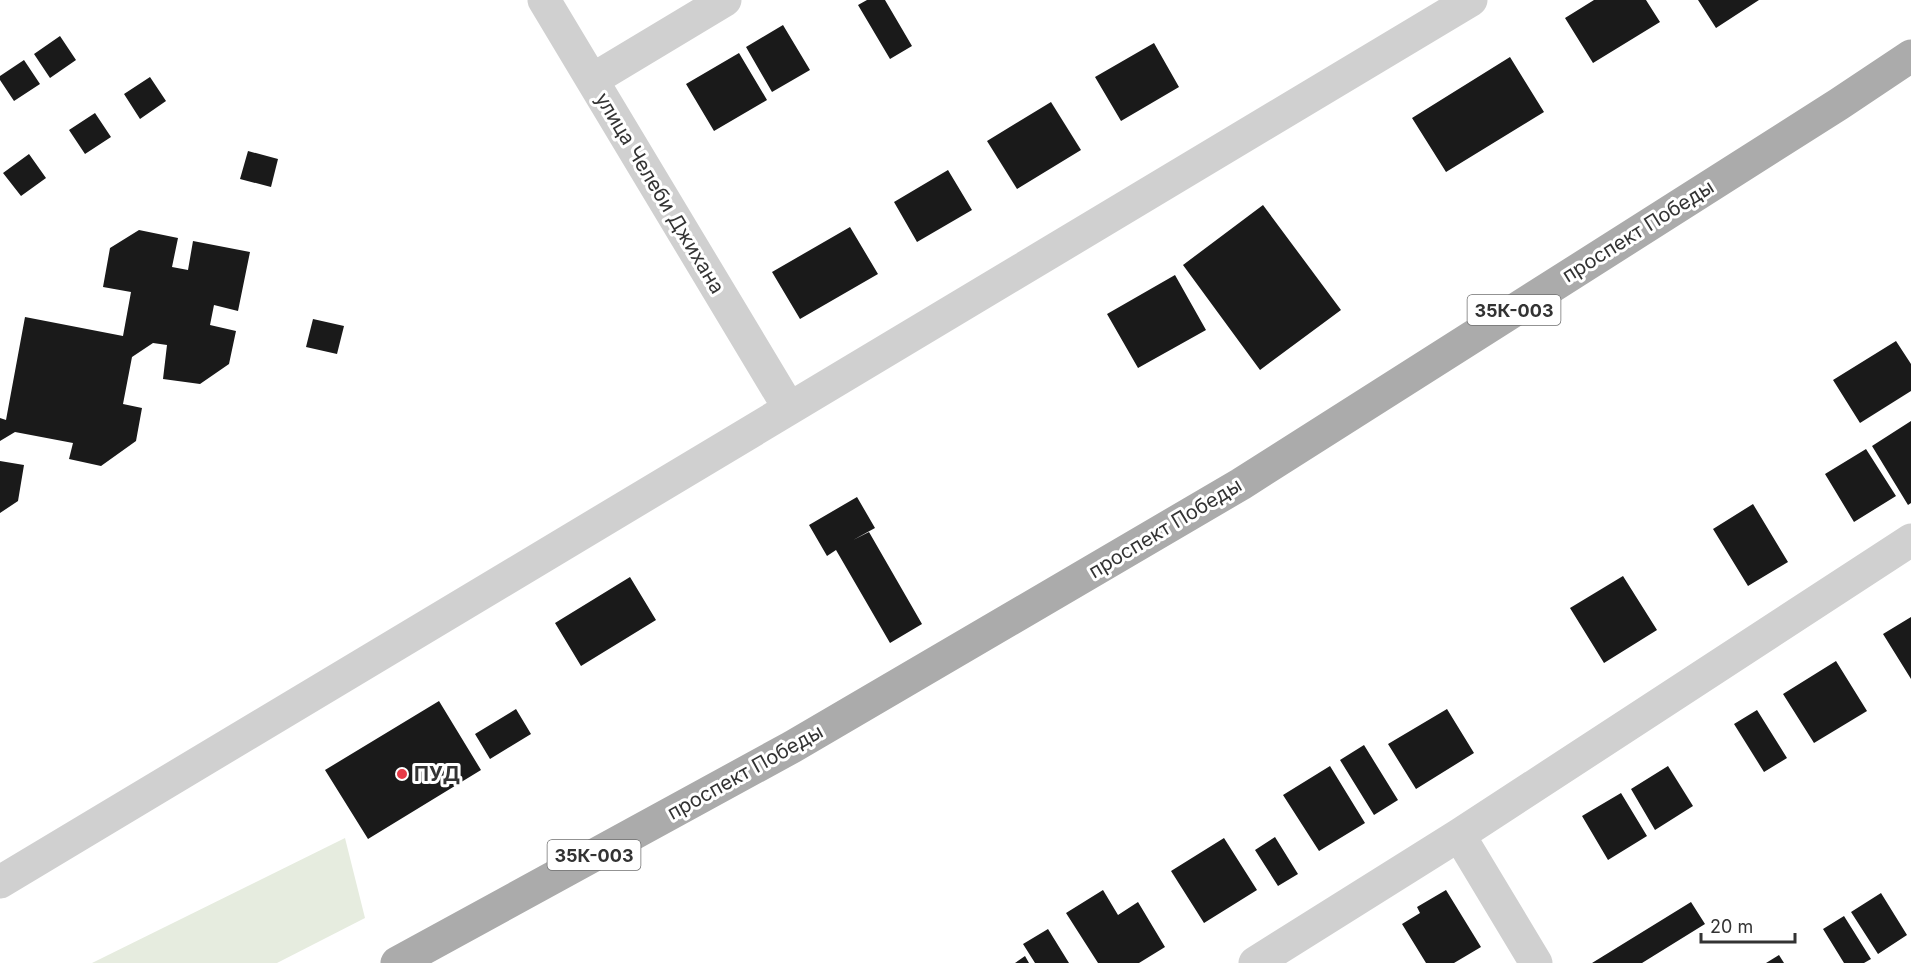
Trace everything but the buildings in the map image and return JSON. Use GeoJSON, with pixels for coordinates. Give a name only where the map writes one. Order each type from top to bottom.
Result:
{"type":"FeatureCollection","features":[{"type":"Feature","properties":{"kind":"main road","name":"проспект Победы"},"geometry":{"type":"LineString","coordinates":[[397,963],[792,747],[1231,489],[1911,56]]}},
{"type":"Feature","properties":{"kind":"street"},"geometry":{"type":"LineString","coordinates":[[544,0],[592,80]]}},
{"type":"Feature","properties":{"kind":"street","name":"улица Челеби Джихана"},"geometry":{"type":"LineString","coordinates":[[725,0],[592,80],[789,408]]}},
{"type":"Feature","properties":{"kind":"street"},"geometry":{"type":"LineString","coordinates":[[0,882],[1471,0]]}},
{"type":"Feature","properties":{"kind":"street"},"geometry":{"type":"LineString","coordinates":[[1255,963],[1459,835],[1911,540]]}},
{"type":"Feature","properties":{"kind":"street"},"geometry":{"type":"LineString","coordinates":[[1459,835],[1536,963]]}},
{"type":"Feature","properties":{"kind":"shaded area"},"geometry":{"type":"Polygon","coordinates":[[[345,838],[365,918],[277,963],[92,963],[345,838]]]}},
{"type":"Feature","properties":{"kind":"place","name":"ПУД"},"geometry":{"type":"Point","coordinates":[402,774]}}]}
